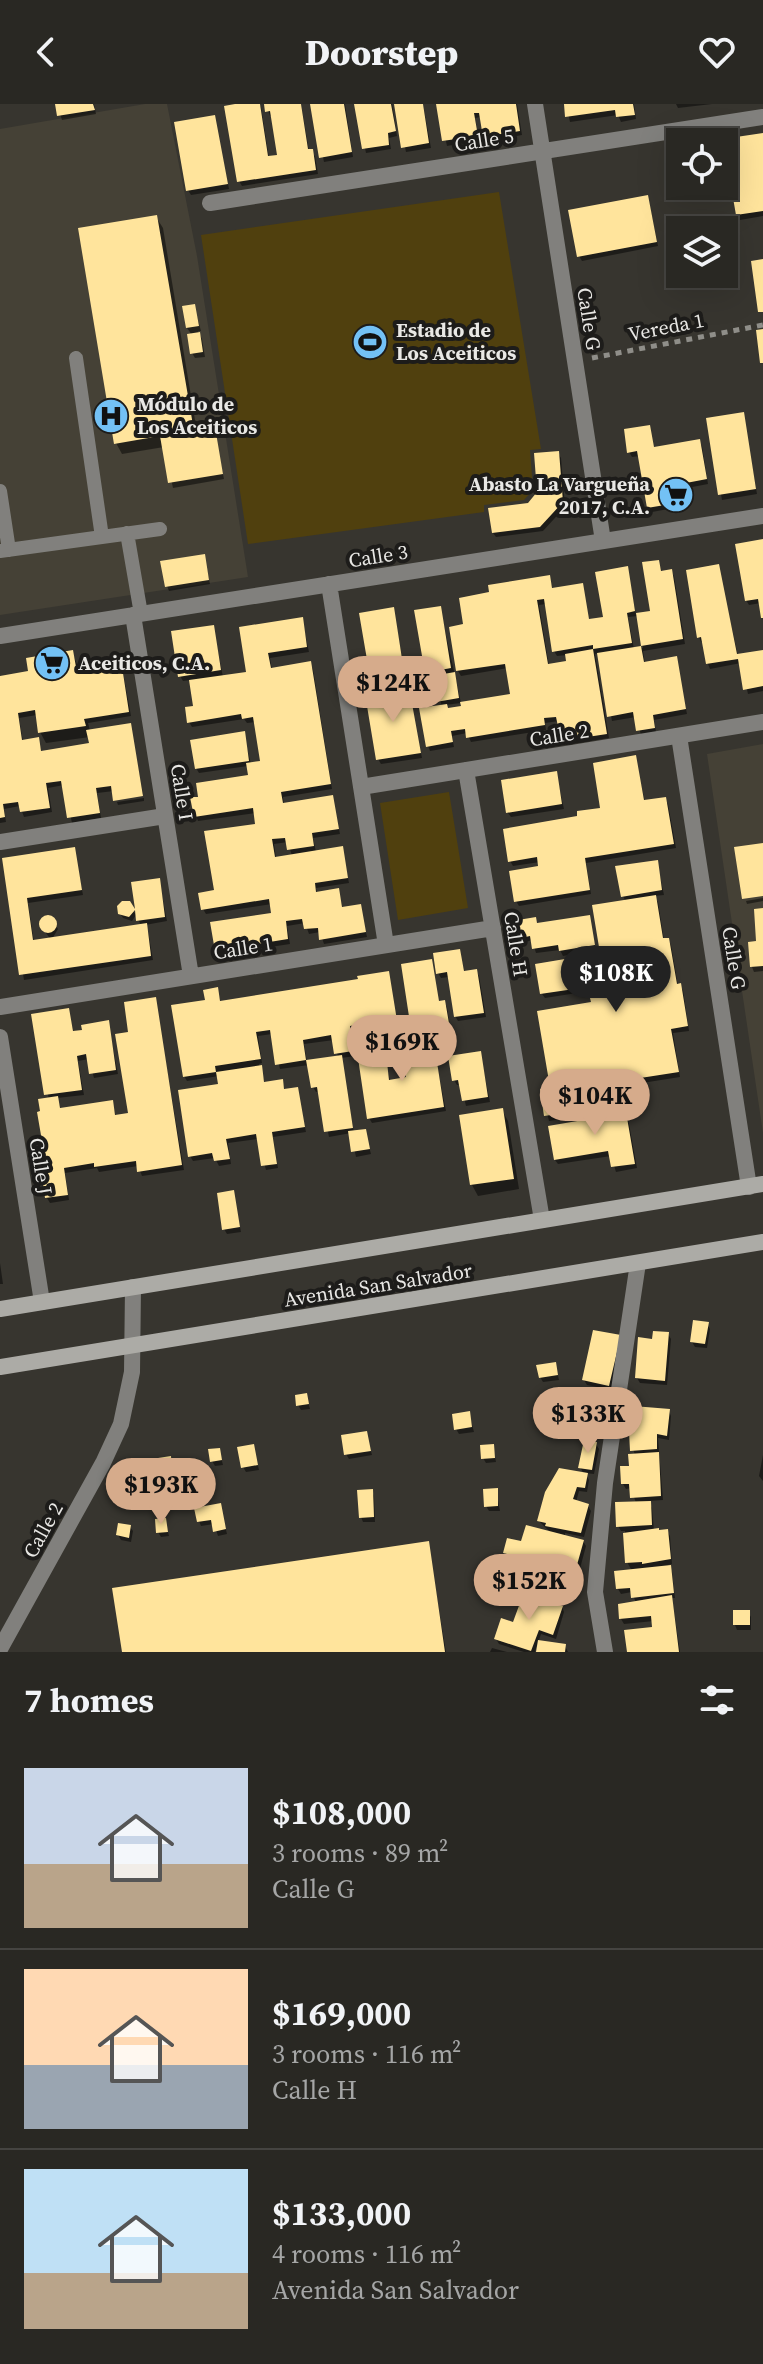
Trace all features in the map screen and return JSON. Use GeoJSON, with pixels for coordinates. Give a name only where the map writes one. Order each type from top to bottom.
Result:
{"type":"FeatureCollection","features":[{"type":"Feature","properties":{"kind":"street","name":"Calle G"},"geometry":{"type":"LineString","coordinates":[[535,104],[603,541]]}},
{"type":"Feature","properties":{"kind":"street","name":"Calle 5"},"geometry":{"type":"LineString","coordinates":[[210,203],[763,117]]}},
{"type":"Feature","properties":{"kind":"street","name":"Calle 3"},"geometry":{"type":"LineString","coordinates":[[0,636],[763,516]]}},
{"type":"Feature","properties":{"kind":"street"},"geometry":{"type":"LineString","coordinates":[[329,584],[386,945]]}},
{"type":"Feature","properties":{"kind":"street","name":"Calle I"},"geometry":{"type":"LineString","coordinates":[[137,614],[191,976]]}},
{"type":"Feature","properties":{"kind":"street","name":"Calle 2"},"geometry":{"type":"LineString","coordinates":[[361,787],[763,722]]}},
{"type":"Feature","properties":{"kind":"street","name":"Calle G"},"geometry":{"type":"LineString","coordinates":[[679,736],[756,1186]]}},
{"type":"Feature","properties":{"kind":"street","name":"Calle H"},"geometry":{"type":"LineString","coordinates":[[466,770],[542,1220]]}},
{"type":"Feature","properties":{"kind":"street"},"geometry":{"type":"LineString","coordinates":[[0,842],[165,816]]}},
{"type":"Feature","properties":{"kind":"street","name":"Calle 1"},"geometry":{"type":"LineString","coordinates":[[0,1007],[493,928]]}},
{"type":"Feature","properties":{"kind":"street","name":"Calle J"},"geometry":{"type":"LineString","coordinates":[[0,1037],[42,1302]]}},
{"type":"Feature","properties":{"kind":"street","name":"Avenida San Salvador"},"geometry":{"type":"LineString","coordinates":[[0,1309],[756,1186]]}},
{"type":"Feature","properties":{"kind":"street","name":"Avenida San Salvador"},"geometry":{"type":"LineString","coordinates":[[0,1367],[763,1242]]}},
{"type":"Feature","properties":{"kind":"street"},"geometry":{"type":"LineString","coordinates":[[605,1652],[595,1592],[605,1483],[638,1263]]}},
{"type":"Feature","properties":{"kind":"street","name":"Calle 2"},"geometry":{"type":"LineString","coordinates":[[0,1649],[103,1463],[121,1424],[128,1397],[133,1287]]}},
{"type":"Feature","properties":{"kind":"lane"},"geometry":{"type":"LineString","coordinates":[[76,358],[102,537]]}},
{"type":"Feature","properties":{"kind":"lane"},"geometry":{"type":"LineString","coordinates":[[0,491],[4,551],[160,529]]}},
{"type":"Feature","properties":{"kind":"lane"},"geometry":{"type":"LineString","coordinates":[[127,533],[137,614]]}},
{"type":"Feature","properties":{"kind":"path","name":"Vereda 1"},"geometry":{"type":"LineString","coordinates":[[575,361],[763,325]]}},
{"type":"Feature","properties":{"kind":"shaded area","name":"Módulo de Los Aceiticos"},"geometry":{"type":"Polygon","coordinates":[[[145,104],[167,104],[197,256],[248,577],[0,615],[0,129],[145,104]]]}},
{"type":"Feature","properties":{"kind":"shaded area","name":"Estadio de Los Aceiticos"},"geometry":{"type":"Polygon","coordinates":[[[499,192],[541,449],[530,450],[533,490],[524,500],[484,505],[484,512],[248,544],[201,235],[499,192]]]}},
{"type":"Feature","properties":{"kind":"shaded area"},"geometry":{"type":"Polygon","coordinates":[[[763,744],[763,1133],[707,754],[763,744]]]}},
{"type":"Feature","properties":{"kind":"shaded area"},"geometry":{"type":"Polygon","coordinates":[[[449,792],[468,908],[398,920],[380,803],[449,792]]]}},
{"type":"Feature","properties":{"kind":"building"},"geometry":{"type":"Polygon","coordinates":[[[55,104],[93,104],[95,110],[57,116],[55,104]]]}},
{"type":"Feature","properties":{"kind":"building"},"geometry":{"type":"Polygon","coordinates":[[[260,104],[268,156],[277,155],[270,111],[265,112],[264,104],[301,104],[308,149],[313,149],[316,170],[237,182],[224,106],[260,104]]]}},
{"type":"Feature","properties":{"kind":"building"},"geometry":{"type":"Polygon","coordinates":[[[310,104],[344,104],[352,152],[319,158],[310,104]]]}},
{"type":"Feature","properties":{"kind":"building"},"geometry":{"type":"Polygon","coordinates":[[[354,104],[391,104],[396,131],[388,133],[389,145],[362,149],[354,104]]]}},
{"type":"Feature","properties":{"kind":"building"},"geometry":{"type":"Polygon","coordinates":[[[394,104],[423,104],[429,143],[401,148],[394,104]]]}},
{"type":"Feature","properties":{"kind":"building"},"geometry":{"type":"Polygon","coordinates":[[[436,104],[516,104],[520,131],[483,137],[479,113],[474,113],[478,136],[442,141],[436,104]]]}},
{"type":"Feature","properties":{"kind":"building"},"geometry":{"type":"Polygon","coordinates":[[[564,104],[633,104],[635,115],[616,117],[615,110],[565,117],[564,104]]]}},
{"type":"Feature","properties":{"kind":"building"},"geometry":{"type":"Polygon","coordinates":[[[215,115],[228,184],[186,191],[174,122],[215,115]]]}},
{"type":"Feature","properties":{"kind":"building"},"geometry":{"type":"Polygon","coordinates":[[[763,133],[763,211],[736,215],[733,200],[738,200],[738,137],[763,133]]]}},
{"type":"Feature","properties":{"kind":"building"},"geometry":{"type":"Polygon","coordinates":[[[648,195],[657,242],[577,257],[568,210],[648,195]]]}},
{"type":"Feature","properties":{"kind":"building"},"geometry":{"type":"Polygon","coordinates":[[[157,215],[194,431],[215,427],[223,474],[168,483],[160,436],[114,444],[78,228],[157,215]]]}},
{"type":"Feature","properties":{"kind":"building"},"geometry":{"type":"Polygon","coordinates":[[[763,259],[763,312],[758,312],[751,261],[763,259]]]}},
{"type":"Feature","properties":{"kind":"building"},"geometry":{"type":"Polygon","coordinates":[[[195,304],[199,326],[186,328],[182,306],[195,304]]]}},
{"type":"Feature","properties":{"kind":"building"},"geometry":{"type":"Polygon","coordinates":[[[763,329],[763,363],[760,363],[756,330],[763,329]]]}},
{"type":"Feature","properties":{"kind":"building"},"geometry":{"type":"Polygon","coordinates":[[[200,332],[203,352],[190,354],[187,334],[200,332]]]}},
{"type":"Feature","properties":{"kind":"building"},"geometry":{"type":"Polygon","coordinates":[[[744,412],[756,489],[718,495],[706,418],[744,412]]]}},
{"type":"Feature","properties":{"kind":"building"},"geometry":{"type":"Polygon","coordinates":[[[650,425],[654,447],[700,439],[707,479],[686,483],[689,501],[647,508],[637,451],[627,453],[624,429],[650,425]]]}},
{"type":"Feature","properties":{"kind":"building"},"geometry":{"type":"Polygon","coordinates":[[[559,451],[563,502],[540,527],[492,533],[488,508],[528,503],[537,492],[534,453],[559,451]]]}},
{"type":"Feature","properties":{"kind":"building"},"geometry":{"type":"Polygon","coordinates":[[[763,539],[761,618],[758,599],[745,601],[735,544],[763,539]]]}},
{"type":"Feature","properties":{"kind":"building"},"geometry":{"type":"Polygon","coordinates":[[[205,554],[209,580],[165,587],[160,561],[205,554]]]}},
{"type":"Feature","properties":{"kind":"building"},"geometry":{"type":"Polygon","coordinates":[[[659,560],[661,571],[672,569],[683,639],[641,646],[636,613],[650,611],[642,562],[659,560]]]}},
{"type":"Feature","properties":{"kind":"building"},"geometry":{"type":"Polygon","coordinates":[[[719,564],[737,654],[763,650],[763,686],[743,690],[738,659],[706,664],[701,637],[697,638],[686,570],[719,564]]]}},
{"type":"Feature","properties":{"kind":"building"},"geometry":{"type":"Polygon","coordinates":[[[628,566],[635,611],[627,613],[632,643],[593,649],[607,734],[561,741],[556,717],[544,718],[545,725],[466,738],[465,729],[451,731],[453,742],[426,747],[419,708],[447,704],[448,708],[461,706],[460,702],[510,694],[505,664],[456,671],[449,627],[463,624],[459,598],[489,592],[488,585],[550,575],[552,588],[583,583],[589,619],[603,617],[595,572],[628,566]],[[544,599],[537,600],[548,664],[566,661],[565,654],[593,649],[593,645],[552,652],[544,599]]]}},
{"type":"Feature","properties":{"kind":"building"},"geometry":{"type":"Polygon","coordinates":[[[441,606],[451,668],[425,673],[414,610],[441,606]]]}},
{"type":"Feature","properties":{"kind":"building"},"geometry":{"type":"Polygon","coordinates":[[[394,607],[405,678],[371,683],[359,613],[394,607]]]}},
{"type":"Feature","properties":{"kind":"building"},"geometry":{"type":"Polygon","coordinates":[[[303,617],[307,647],[268,653],[271,668],[311,661],[331,784],[281,792],[283,803],[333,795],[339,829],[312,833],[314,846],[287,850],[285,838],[272,839],[275,857],[343,846],[348,878],[315,883],[316,892],[339,888],[342,907],[361,904],[366,932],[319,940],[318,928],[304,929],[302,919],[286,921],[288,939],[215,951],[210,922],[271,913],[269,899],[201,910],[198,893],[214,890],[204,831],[255,824],[253,808],[194,817],[190,797],[198,797],[196,783],[248,775],[246,763],[260,761],[253,717],[242,719],[241,714],[187,723],[185,707],[193,706],[189,680],[246,672],[239,627],[303,617]]]}},
{"type":"Feature","properties":{"kind":"building"},"geometry":{"type":"Polygon","coordinates":[[[214,625],[221,670],[178,677],[171,631],[214,625]]]}},
{"type":"Feature","properties":{"kind":"building"},"geometry":{"type":"Polygon","coordinates":[[[641,646],[644,662],[677,656],[686,709],[653,715],[655,728],[636,731],[633,712],[607,717],[597,653],[641,646]]]}},
{"type":"Feature","properties":{"kind":"building"},"geometry":{"type":"Polygon","coordinates":[[[73,650],[76,667],[121,660],[129,712],[84,719],[86,726],[38,733],[35,710],[18,713],[22,740],[39,737],[41,751],[89,743],[86,730],[131,723],[143,796],[113,801],[111,786],[96,788],[100,813],[67,818],[61,781],[46,783],[50,808],[20,812],[18,802],[3,804],[5,817],[0,818],[0,676],[28,671],[26,658],[73,650]]]}},
{"type":"Feature","properties":{"kind":"building"},"geometry":{"type":"Polygon","coordinates":[[[455,672],[459,698],[436,702],[432,676],[455,672]]]}},
{"type":"Feature","properties":{"kind":"building"},"geometry":{"type":"Polygon","coordinates":[[[409,687],[421,753],[376,760],[365,694],[409,687]]]}},
{"type":"Feature","properties":{"kind":"building"},"geometry":{"type":"Polygon","coordinates":[[[245,731],[249,761],[195,769],[190,740],[245,731]]]}},
{"type":"Feature","properties":{"kind":"building"},"geometry":{"type":"Polygon","coordinates":[[[636,755],[644,800],[666,797],[674,844],[585,858],[590,890],[514,902],[509,871],[538,866],[537,857],[508,862],[503,829],[577,816],[577,811],[600,808],[593,763],[636,755]]]}},
{"type":"Feature","properties":{"kind":"building"},"geometry":{"type":"Polygon","coordinates":[[[557,771],[562,804],[506,813],[501,780],[557,771]]]}},
{"type":"Feature","properties":{"kind":"building"},"geometry":{"type":"Polygon","coordinates":[[[763,843],[763,896],[742,899],[734,847],[763,843]]]}},
{"type":"Feature","properties":{"kind":"building"},"geometry":{"type":"Polygon","coordinates":[[[75,847],[82,890],[27,898],[33,940],[147,923],[151,956],[19,975],[2,858],[75,847]]]}},
{"type":"Feature","properties":{"kind":"building"},"geometry":{"type":"Polygon","coordinates":[[[658,860],[662,890],[621,897],[615,866],[658,860]]]}},
{"type":"Feature","properties":{"kind":"building"},"geometry":{"type":"Polygon","coordinates":[[[160,878],[165,917],[136,921],[135,910],[129,917],[118,914],[117,906],[122,901],[130,901],[135,909],[131,882],[160,878]]]}},
{"type":"Feature","properties":{"kind":"building"},"geometry":{"type":"Polygon","coordinates":[[[656,895],[663,938],[669,938],[677,984],[681,983],[688,1026],[671,1029],[679,1072],[621,1081],[623,1093],[605,1096],[606,1107],[544,1116],[540,1089],[550,1087],[537,1011],[591,1002],[590,998],[607,995],[592,905],[656,895]]]}},
{"type":"Feature","properties":{"kind":"building"},"geometry":{"type":"Polygon","coordinates":[[[763,908],[763,966],[750,967],[748,942],[756,941],[754,909],[763,908]]]}},
{"type":"Feature","properties":{"kind":"building"},"geometry":{"type":"Polygon","coordinates":[[[48,915],[57,924],[48,933],[39,924],[48,915]]]}},
{"type":"Feature","properties":{"kind":"building"},"geometry":{"type":"Polygon","coordinates":[[[590,915],[595,945],[559,951],[558,945],[532,949],[530,936],[521,938],[518,920],[536,917],[537,923],[590,915]]]}},
{"type":"Feature","properties":{"kind":"building"},"geometry":{"type":"Polygon","coordinates":[[[460,949],[464,971],[477,969],[484,1013],[454,1017],[447,972],[436,974],[433,953],[460,949]]]}},
{"type":"Feature","properties":{"kind":"building"},"geometry":{"type":"Polygon","coordinates":[[[589,955],[595,986],[540,994],[535,964],[589,955]]]}},
{"type":"Feature","properties":{"kind":"building"},"geometry":{"type":"Polygon","coordinates":[[[432,959],[439,1001],[445,1000],[451,1035],[430,1038],[427,1020],[410,1023],[401,964],[432,959]]]}},
{"type":"Feature","properties":{"kind":"building"},"geometry":{"type":"Polygon","coordinates":[[[389,971],[400,1039],[366,1044],[363,1024],[350,1026],[353,1051],[334,1054],[331,1035],[303,1040],[306,1060],[275,1065],[270,1030],[256,1032],[261,1059],[215,1066],[216,1072],[183,1077],[171,1005],[205,1000],[203,990],[218,987],[220,1001],[358,979],[357,976],[389,971]]]}},
{"type":"Feature","properties":{"kind":"building"},"geometry":{"type":"Polygon","coordinates":[[[156,997],[182,1165],[137,1172],[136,1161],[64,1168],[68,1195],[45,1198],[41,1171],[47,1170],[37,1112],[40,1111],[38,1099],[58,1096],[60,1108],[113,1100],[115,1115],[128,1113],[115,1034],[128,1032],[124,1002],[156,997]]]}},
{"type":"Feature","properties":{"kind":"building"},"geometry":{"type":"Polygon","coordinates":[[[69,1008],[73,1031],[82,1030],[81,1025],[109,1020],[116,1070],[89,1074],[86,1054],[77,1056],[82,1090],[44,1095],[31,1014],[69,1008]]]}},
{"type":"Feature","properties":{"kind":"building"},"geometry":{"type":"Polygon","coordinates":[[[434,1043],[444,1107],[367,1119],[358,1058],[386,1053],[389,1080],[406,1077],[401,1048],[434,1043]]]}},
{"type":"Feature","properties":{"kind":"building"},"geometry":{"type":"Polygon","coordinates":[[[481,1051],[488,1097],[462,1101],[458,1080],[452,1081],[448,1056],[481,1051]]]}},
{"type":"Feature","properties":{"kind":"building"},"geometry":{"type":"Polygon","coordinates":[[[342,1055],[353,1128],[324,1132],[317,1087],[311,1088],[306,1060],[342,1055]]]}},
{"type":"Feature","properties":{"kind":"building"},"geometry":{"type":"Polygon","coordinates":[[[262,1065],[264,1082],[283,1079],[284,1089],[298,1087],[305,1127],[272,1132],[277,1164],[261,1166],[256,1134],[226,1139],[230,1159],[214,1161],[212,1153],[188,1157],[178,1090],[218,1084],[216,1072],[262,1065]]]}},
{"type":"Feature","properties":{"kind":"building"},"geometry":{"type":"Polygon","coordinates":[[[625,1106],[635,1164],[611,1167],[608,1151],[554,1160],[548,1126],[595,1118],[594,1111],[625,1106]]]}},
{"type":"Feature","properties":{"kind":"building"},"geometry":{"type":"Polygon","coordinates":[[[503,1108],[514,1179],[470,1185],[459,1115],[503,1108]]]}},
{"type":"Feature","properties":{"kind":"building"},"geometry":{"type":"Polygon","coordinates":[[[366,1129],[370,1149],[351,1152],[348,1131],[366,1129]]]}},
{"type":"Feature","properties":{"kind":"building"},"geometry":{"type":"Polygon","coordinates":[[[234,1190],[240,1227],[222,1230],[217,1193],[234,1190]]]}},
{"type":"Feature","properties":{"kind":"building"},"geometry":{"type":"Polygon","coordinates":[[[693,1320],[709,1322],[705,1344],[690,1342],[693,1320]]]}},
{"type":"Feature","properties":{"kind":"building"},"geometry":{"type":"Polygon","coordinates":[[[593,1330],[621,1335],[609,1386],[582,1380],[593,1330]]]}},
{"type":"Feature","properties":{"kind":"building"},"geometry":{"type":"Polygon","coordinates":[[[653,1331],[669,1332],[665,1381],[635,1378],[638,1337],[652,1339],[653,1331]]]}},
{"type":"Feature","properties":{"kind":"building"},"geometry":{"type":"Polygon","coordinates":[[[556,1362],[558,1375],[539,1378],[536,1365],[556,1362]]]}},
{"type":"Feature","properties":{"kind":"building"},"geometry":{"type":"Polygon","coordinates":[[[307,1393],[309,1404],[296,1406],[295,1395],[307,1393]]]}},
{"type":"Feature","properties":{"kind":"building"},"geometry":{"type":"Polygon","coordinates":[[[568,1396],[603,1403],[597,1431],[562,1424],[568,1396]]]}},
{"type":"Feature","properties":{"kind":"building"},"geometry":{"type":"Polygon","coordinates":[[[633,1406],[670,1409],[667,1436],[657,1434],[657,1449],[630,1451],[629,1432],[624,1431],[626,1417],[632,1418],[633,1406]]]}},
{"type":"Feature","properties":{"kind":"building"},"geometry":{"type":"Polygon","coordinates":[[[470,1411],[472,1427],[454,1430],[452,1414],[470,1411]]]}},
{"type":"Feature","properties":{"kind":"building"},"geometry":{"type":"Polygon","coordinates":[[[367,1431],[371,1451],[344,1455],[341,1435],[367,1431]]]}},
{"type":"Feature","properties":{"kind":"building"},"geometry":{"type":"Polygon","coordinates":[[[584,1440],[597,1442],[592,1470],[578,1468],[584,1440]]]}},
{"type":"Feature","properties":{"kind":"building"},"geometry":{"type":"Polygon","coordinates":[[[254,1444],[258,1465],[241,1468],[237,1447],[254,1444]]]}},
{"type":"Feature","properties":{"kind":"building"},"geometry":{"type":"Polygon","coordinates":[[[494,1444],[495,1458],[481,1459],[480,1445],[494,1444]]]}},
{"type":"Feature","properties":{"kind":"building"},"geometry":{"type":"Polygon","coordinates":[[[220,1448],[222,1460],[210,1462],[208,1449],[220,1448]]]}},
{"type":"Feature","properties":{"kind":"building"},"geometry":{"type":"Polygon","coordinates":[[[659,1452],[661,1496],[630,1498],[629,1484],[621,1484],[620,1466],[629,1466],[628,1454],[659,1452]]]}},
{"type":"Feature","properties":{"kind":"building"},"geometry":{"type":"Polygon","coordinates":[[[171,1456],[172,1469],[160,1472],[158,1458],[171,1456]]]}},
{"type":"Feature","properties":{"kind":"building"},"geometry":{"type":"Polygon","coordinates":[[[559,1468],[588,1473],[585,1488],[577,1487],[573,1499],[589,1504],[581,1533],[545,1526],[546,1523],[537,1521],[545,1492],[559,1468]]]}},
{"type":"Feature","properties":{"kind":"building"},"geometry":{"type":"Polygon","coordinates":[[[498,1488],[498,1506],[484,1507],[483,1489],[498,1488]]]}},
{"type":"Feature","properties":{"kind":"building"},"geometry":{"type":"Polygon","coordinates":[[[373,1489],[374,1517],[359,1518],[357,1490],[373,1489]]]}},
{"type":"Feature","properties":{"kind":"building"},"geometry":{"type":"Polygon","coordinates":[[[651,1501],[652,1525],[616,1527],[615,1502],[651,1501]]]}},
{"type":"Feature","properties":{"kind":"building"},"geometry":{"type":"Polygon","coordinates":[[[221,1503],[226,1529],[213,1532],[211,1520],[197,1522],[194,1508],[221,1503]]]}},
{"type":"Feature","properties":{"kind":"building"},"geometry":{"type":"Polygon","coordinates":[[[166,1518],[168,1532],[156,1533],[155,1519],[166,1518]]]}},
{"type":"Feature","properties":{"kind":"building"},"geometry":{"type":"Polygon","coordinates":[[[118,1523],[131,1525],[129,1538],[116,1535],[118,1523]]]}},
{"type":"Feature","properties":{"kind":"building"},"geometry":{"type":"Polygon","coordinates":[[[526,1525],[584,1540],[575,1572],[503,1553],[507,1538],[521,1541],[526,1525]]]}},
{"type":"Feature","properties":{"kind":"building"},"geometry":{"type":"Polygon","coordinates":[[[668,1529],[671,1559],[642,1564],[625,1563],[623,1533],[668,1529]]]}},
{"type":"Feature","properties":{"kind":"building"},"geometry":{"type":"Polygon","coordinates":[[[429,1541],[445,1652],[122,1652],[112,1588],[429,1541]]]}},
{"type":"Feature","properties":{"kind":"building"},"geometry":{"type":"Polygon","coordinates":[[[671,1565],[674,1593],[631,1598],[630,1588],[616,1589],[614,1571],[671,1565]]]}},
{"type":"Feature","properties":{"kind":"building"},"geometry":{"type":"Polygon","coordinates":[[[510,1568],[565,1584],[560,1599],[506,1582],[510,1568]]]}},
{"type":"Feature","properties":{"kind":"building"},"geometry":{"type":"Polygon","coordinates":[[[524,1592],[563,1606],[553,1635],[539,1630],[531,1651],[494,1639],[501,1618],[513,1622],[524,1592]]]}},
{"type":"Feature","properties":{"kind":"building"},"geometry":{"type":"Polygon","coordinates":[[[672,1595],[679,1652],[627,1652],[624,1630],[652,1627],[651,1616],[619,1619],[618,1604],[672,1595]]]}},
{"type":"Feature","properties":{"kind":"building"},"geometry":{"type":"Polygon","coordinates":[[[733,1610],[750,1610],[750,1625],[733,1625],[733,1610]]]}},
{"type":"Feature","properties":{"kind":"building"},"geometry":{"type":"Polygon","coordinates":[[[538,1640],[566,1644],[565,1652],[536,1652],[538,1640]]]}},
{"type":"Feature","properties":{"kind":"place","name":"Estadio de Los Aceiticos"},"geometry":{"type":"Point","coordinates":[370,342]}},
{"type":"Feature","properties":{"kind":"place","name":"Módulo de Los Aceiticos"},"geometry":{"type":"Point","coordinates":[111,416]}},
{"type":"Feature","properties":{"kind":"place","name":"Abasto La Vargueña 2017, C.A."},"geometry":{"type":"Point","coordinates":[676,495]}},
{"type":"Feature","properties":{"kind":"place","name":"Aceiticos, C.A."},"geometry":{"type":"Point","coordinates":[52,663]}}]}
